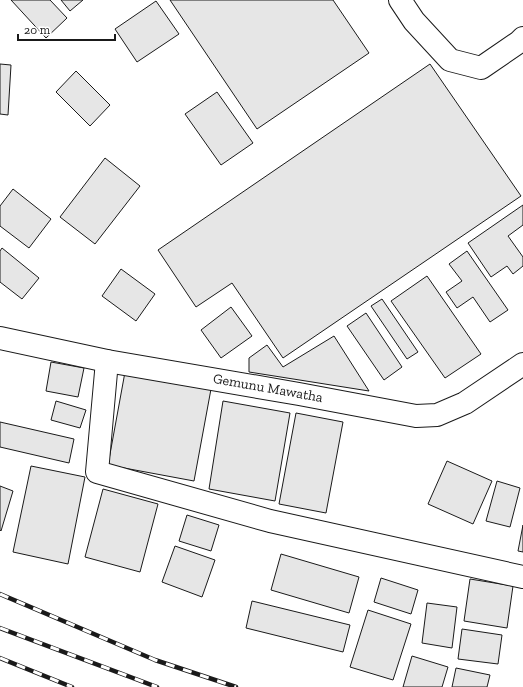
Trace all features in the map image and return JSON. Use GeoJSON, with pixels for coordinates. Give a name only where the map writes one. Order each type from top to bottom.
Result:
{"type":"FeatureCollection","features":[{"type":"Feature","properties":{"kind":"street"},"geometry":{"type":"LineString","coordinates":[[400,0],[414,20],[450,60],[481,68],[523,38]]}},
{"type":"Feature","properties":{"kind":"street","name":"Gemunu Mawatha"},"geometry":{"type":"LineString","coordinates":[[0,338],[107,361],[416,416],[437,415],[465,404],[523,364]]}},
{"type":"Feature","properties":{"kind":"street"},"geometry":{"type":"LineString","coordinates":[[107,361],[97,472],[270,520],[523,577]]}},
{"type":"Feature","properties":{"kind":"building"},"geometry":{"type":"Polygon","coordinates":[[[11,0],[50,0],[67,18],[46,38],[11,0]]]}},
{"type":"Feature","properties":{"kind":"building"},"geometry":{"type":"Polygon","coordinates":[[[61,0],[83,0],[70,11],[61,0]]]}},
{"type":"Feature","properties":{"kind":"building"},"geometry":{"type":"Polygon","coordinates":[[[170,0],[333,0],[369,53],[257,129],[170,0]]]}},
{"type":"Feature","properties":{"kind":"building"},"geometry":{"type":"Polygon","coordinates":[[[156,1],[179,34],[137,62],[115,29],[156,1]]]}},
{"type":"Feature","properties":{"kind":"building"},"geometry":{"type":"Polygon","coordinates":[[[0,64],[11,65],[8,115],[0,114],[0,64]]]}},
{"type":"Feature","properties":{"kind":"building"},"geometry":{"type":"Polygon","coordinates":[[[430,64],[521,196],[283,358],[232,283],[196,307],[158,250],[430,64]]]}},
{"type":"Feature","properties":{"kind":"building"},"geometry":{"type":"Polygon","coordinates":[[[76,71],[110,105],[90,126],[56,92],[76,71]]]}},
{"type":"Feature","properties":{"kind":"building"},"geometry":{"type":"Polygon","coordinates":[[[217,92],[253,143],[221,165],[185,114],[217,92]]]}},
{"type":"Feature","properties":{"kind":"building"},"geometry":{"type":"Polygon","coordinates":[[[105,158],[140,186],[95,244],[60,217],[105,158]]]}},
{"type":"Feature","properties":{"kind":"building"},"geometry":{"type":"Polygon","coordinates":[[[13,189],[51,219],[29,248],[0,226],[0,206],[13,189]]]}},
{"type":"Feature","properties":{"kind":"building"},"geometry":{"type":"Polygon","coordinates":[[[523,205],[523,225],[508,236],[523,257],[523,266],[513,274],[507,266],[491,277],[468,243],[523,205]]]}},
{"type":"Feature","properties":{"kind":"building"},"geometry":{"type":"Polygon","coordinates":[[[2,248],[39,278],[22,299],[0,282],[0,251],[2,248]]]}},
{"type":"Feature","properties":{"kind":"building"},"geometry":{"type":"Polygon","coordinates":[[[467,251],[508,310],[490,322],[473,297],[457,308],[446,292],[462,281],[449,264],[467,251]]]}},
{"type":"Feature","properties":{"kind":"building"},"geometry":{"type":"Polygon","coordinates":[[[121,269],[155,294],[136,321],[102,296],[121,269]]]}},
{"type":"Feature","properties":{"kind":"building"},"geometry":{"type":"Polygon","coordinates":[[[427,276],[481,354],[445,378],[391,301],[427,276]]]}},
{"type":"Feature","properties":{"kind":"building"},"geometry":{"type":"Polygon","coordinates":[[[382,299],[418,352],[407,359],[371,306],[382,299]]]}},
{"type":"Feature","properties":{"kind":"building"},"geometry":{"type":"Polygon","coordinates":[[[231,307],[252,336],[221,358],[201,330],[231,307]]]}},
{"type":"Feature","properties":{"kind":"building"},"geometry":{"type":"Polygon","coordinates":[[[366,313],[402,367],[384,380],[347,326],[366,313]]]}},
{"type":"Feature","properties":{"kind":"building"},"geometry":{"type":"Polygon","coordinates":[[[334,336],[369,391],[249,372],[249,358],[267,345],[283,367],[334,336]]]}},
{"type":"Feature","properties":{"kind":"building"},"geometry":{"type":"Polygon","coordinates":[[[51,362],[84,368],[78,397],[46,391],[51,362]]]}},
{"type":"Feature","properties":{"kind":"building"},"geometry":{"type":"Polygon","coordinates":[[[125,372],[211,389],[194,481],[108,465],[125,372]]]}},
{"type":"Feature","properties":{"kind":"building"},"geometry":{"type":"Polygon","coordinates":[[[56,401],[86,410],[80,428],[51,420],[56,401]]]}},
{"type":"Feature","properties":{"kind":"building"},"geometry":{"type":"Polygon","coordinates":[[[223,401],[290,413],[275,501],[209,489],[223,401]]]}},
{"type":"Feature","properties":{"kind":"building"},"geometry":{"type":"Polygon","coordinates":[[[296,413],[343,422],[326,513],[279,504],[296,413]]]}},
{"type":"Feature","properties":{"kind":"building"},"geometry":{"type":"Polygon","coordinates":[[[0,422],[74,439],[69,463],[0,447],[0,422]]]}},
{"type":"Feature","properties":{"kind":"building"},"geometry":{"type":"Polygon","coordinates":[[[447,461],[492,481],[473,524],[428,504],[447,461]]]}},
{"type":"Feature","properties":{"kind":"building"},"geometry":{"type":"Polygon","coordinates":[[[31,466],[85,477],[68,564],[13,552],[31,466]]]}},
{"type":"Feature","properties":{"kind":"building"},"geometry":{"type":"Polygon","coordinates":[[[497,481],[520,488],[510,527],[486,521],[497,481]]]}},
{"type":"Feature","properties":{"kind":"building"},"geometry":{"type":"Polygon","coordinates":[[[0,486],[13,491],[1,531],[0,530],[0,486]]]}},
{"type":"Feature","properties":{"kind":"building"},"geometry":{"type":"Polygon","coordinates":[[[103,489],[158,504],[140,572],[85,557],[103,489]]]}},
{"type":"Feature","properties":{"kind":"building"},"geometry":{"type":"Polygon","coordinates":[[[187,515],[219,525],[211,551],[179,541],[187,515]]]}},
{"type":"Feature","properties":{"kind":"building"},"geometry":{"type":"Polygon","coordinates":[[[523,525],[523,552],[518,551],[523,525]]]}},
{"type":"Feature","properties":{"kind":"building"},"geometry":{"type":"Polygon","coordinates":[[[175,546],[215,560],[202,597],[162,582],[175,546]]]}},
{"type":"Feature","properties":{"kind":"building"},"geometry":{"type":"Polygon","coordinates":[[[281,554],[359,577],[349,613],[271,590],[281,554]]]}},
{"type":"Feature","properties":{"kind":"building"},"geometry":{"type":"Polygon","coordinates":[[[381,578],[418,590],[411,614],[374,602],[381,578]]]}},
{"type":"Feature","properties":{"kind":"building"},"geometry":{"type":"Polygon","coordinates":[[[470,579],[513,586],[507,628],[464,621],[470,579]]]}},
{"type":"Feature","properties":{"kind":"building"},"geometry":{"type":"Polygon","coordinates":[[[252,601],[350,625],[343,652],[246,628],[252,601]]]}},
{"type":"Feature","properties":{"kind":"building"},"geometry":{"type":"Polygon","coordinates":[[[427,603],[457,607],[452,648],[422,643],[427,603]]]}},
{"type":"Feature","properties":{"kind":"building"},"geometry":{"type":"Polygon","coordinates":[[[368,610],[411,624],[393,680],[350,667],[368,610]]]}},
{"type":"Feature","properties":{"kind":"building"},"geometry":{"type":"Polygon","coordinates":[[[462,629],[502,635],[498,664],[458,659],[462,629]]]}},
{"type":"Feature","properties":{"kind":"building"},"geometry":{"type":"Polygon","coordinates":[[[412,656],[448,667],[442,687],[403,687],[412,656]]]}},
{"type":"Feature","properties":{"kind":"building"},"geometry":{"type":"Polygon","coordinates":[[[456,668],[490,675],[487,687],[452,687],[456,668]]]}},
{"type":"Feature","properties":{"kind":"railway"},"geometry":{"type":"LineString","coordinates":[[0,594],[155,660],[236,687]]}},
{"type":"Feature","properties":{"kind":"railway"},"geometry":{"type":"LineString","coordinates":[[0,628],[157,687]]}},
{"type":"Feature","properties":{"kind":"railway"},"geometry":{"type":"LineString","coordinates":[[0,658],[72,687]]}}]}
